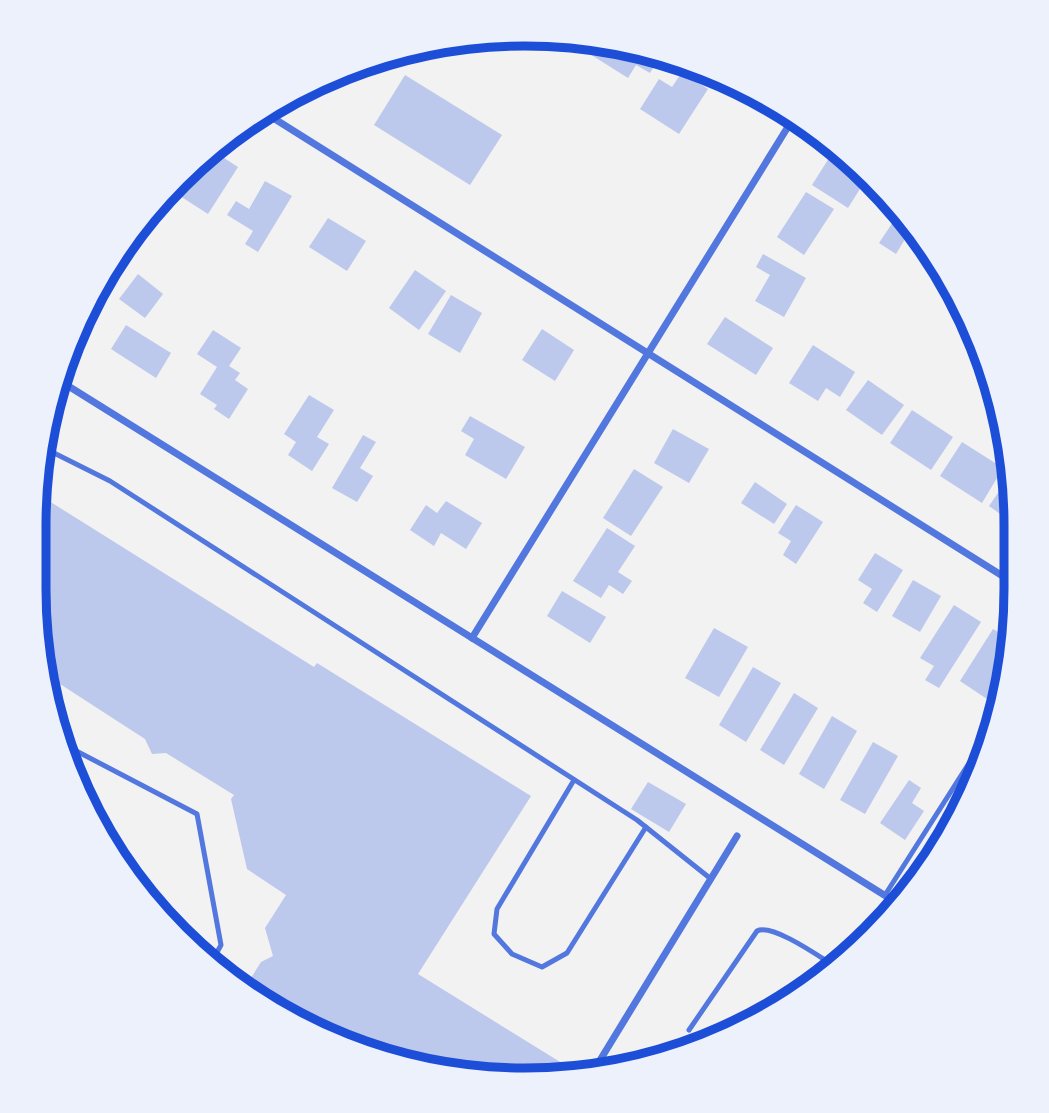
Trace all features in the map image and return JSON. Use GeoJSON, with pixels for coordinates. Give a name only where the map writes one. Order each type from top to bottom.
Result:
{"type":"FeatureCollection","features":[{"type":"Feature","properties":{"kind":"street"},"geometry":{"type":"LineString","coordinates":[[272,117],[1004,577]]}},
{"type":"Feature","properties":{"kind":"street"},"geometry":{"type":"LineString","coordinates":[[472,638],[789,125]]}},
{"type":"Feature","properties":{"kind":"street"},"geometry":{"type":"LineString","coordinates":[[67,385],[890,898]]}},
{"type":"Feature","properties":{"kind":"street"},"geometry":{"type":"LineString","coordinates":[[600,1061],[737,836]]}},
{"type":"Feature","properties":{"kind":"lane"},"geometry":{"type":"LineString","coordinates":[[52,452],[110,481],[574,780],[646,827],[711,879]]}},
{"type":"Feature","properties":{"kind":"lane"},"geometry":{"type":"LineString","coordinates":[[74,750],[197,814],[221,945],[216,955]]}},
{"type":"Feature","properties":{"kind":"lane"},"geometry":{"type":"LineString","coordinates":[[885,895],[972,759]]}},
{"type":"Feature","properties":{"kind":"lane"},"geometry":{"type":"LineString","coordinates":[[574,780],[497,909],[494,934],[512,954],[542,967],[567,953],[646,827]]}},
{"type":"Feature","properties":{"kind":"lane"},"geometry":{"type":"LineString","coordinates":[[689,1030],[757,932],[762,929],[785,937],[826,961]]}},
{"type":"Feature","properties":{"kind":"building"},"geometry":{"type":"Polygon","coordinates":[[[583,50],[656,64],[650,73],[636,65],[628,78],[583,50]]]}},
{"type":"Feature","properties":{"kind":"building"},"geometry":{"type":"Polygon","coordinates":[[[682,72],[708,89],[679,134],[640,109],[659,79],[672,87],[682,72]]]}},
{"type":"Feature","properties":{"kind":"building"},"geometry":{"type":"Polygon","coordinates":[[[405,75],[502,135],[470,185],[374,125],[405,75]]]}},
{"type":"Feature","properties":{"kind":"building"},"geometry":{"type":"Polygon","coordinates":[[[220,155],[238,167],[208,214],[180,196],[187,185],[220,155]]]}},
{"type":"Feature","properties":{"kind":"building"},"geometry":{"type":"Polygon","coordinates":[[[830,156],[862,185],[848,208],[812,185],[830,156]]]}},
{"type":"Feature","properties":{"kind":"building"},"geometry":{"type":"Polygon","coordinates":[[[265,181],[292,196],[258,252],[245,244],[253,231],[227,215],[236,201],[249,209],[265,181]]]}},
{"type":"Feature","properties":{"kind":"building"},"geometry":{"type":"Polygon","coordinates":[[[806,192],[834,209],[804,255],[777,237],[806,192]]]}},
{"type":"Feature","properties":{"kind":"building"},"geometry":{"type":"Polygon","coordinates":[[[328,218],[366,241],[347,271],[309,247],[328,218]]]}},
{"type":"Feature","properties":{"kind":"building"},"geometry":{"type":"Polygon","coordinates":[[[894,220],[913,244],[905,239],[896,254],[879,243],[894,220]]]}},
{"type":"Feature","properties":{"kind":"building"},"geometry":{"type":"Polygon","coordinates":[[[763,254],[806,278],[784,317],[755,301],[770,275],[756,267],[763,254]]]}},
{"type":"Feature","properties":{"kind":"building"},"geometry":{"type":"Polygon","coordinates":[[[415,270],[446,291],[419,330],[389,308],[415,270]]]}},
{"type":"Feature","properties":{"kind":"building"},"geometry":{"type":"Polygon","coordinates":[[[138,274],[163,294],[145,318],[119,299],[138,274]]]}},
{"type":"Feature","properties":{"kind":"building"},"geometry":{"type":"Polygon","coordinates":[[[451,295],[482,313],[460,353],[428,334],[451,295]]]}},
{"type":"Feature","properties":{"kind":"building"},"geometry":{"type":"Polygon","coordinates":[[[725,317],[773,348],[756,375],[707,344],[725,317]]]}},
{"type":"Feature","properties":{"kind":"building"},"geometry":{"type":"Polygon","coordinates":[[[126,325],[171,353],[156,378],[111,349],[126,325]]]}},
{"type":"Feature","properties":{"kind":"building"},"geometry":{"type":"Polygon","coordinates":[[[542,329],[574,350],[555,381],[522,360],[542,329]]]}},
{"type":"Feature","properties":{"kind":"building"},"geometry":{"type":"Polygon","coordinates":[[[213,330],[241,348],[229,366],[240,373],[235,380],[248,389],[229,419],[214,409],[217,405],[200,394],[217,367],[197,354],[213,330]]]}},
{"type":"Feature","properties":{"kind":"building"},"geometry":{"type":"Polygon","coordinates":[[[813,345],[855,372],[840,397],[826,388],[818,401],[789,383],[813,345]]]}},
{"type":"Feature","properties":{"kind":"building"},"geometry":{"type":"Polygon","coordinates":[[[868,380],[904,405],[882,435],[846,410],[868,380]]]}},
{"type":"Feature","properties":{"kind":"building"},"geometry":{"type":"Polygon","coordinates":[[[309,395],[334,410],[317,437],[329,444],[312,471],[288,455],[296,442],[284,434],[309,395]]]}},
{"type":"Feature","properties":{"kind":"building"},"geometry":{"type":"Polygon","coordinates":[[[912,410],[953,437],[931,470],[890,443],[912,410]]]}},
{"type":"Feature","properties":{"kind":"building"},"geometry":{"type":"Polygon","coordinates":[[[470,416],[525,447],[506,479],[465,455],[474,439],[461,431],[470,416]]]}},
{"type":"Feature","properties":{"kind":"building"},"geometry":{"type":"Polygon","coordinates":[[[673,429],[709,449],[689,483],[654,463],[673,429]]]}},
{"type":"Feature","properties":{"kind":"building"},"geometry":{"type":"Polygon","coordinates":[[[363,435],[376,442],[360,468],[373,476],[357,502],[332,488],[363,435]]]}},
{"type":"Feature","properties":{"kind":"building"},"geometry":{"type":"Polygon","coordinates":[[[962,442],[999,466],[1000,473],[982,503],[940,476],[962,442]]]}},
{"type":"Feature","properties":{"kind":"building"},"geometry":{"type":"Polygon","coordinates":[[[634,469],[663,487],[631,536],[603,518],[634,469]]]}},
{"type":"Feature","properties":{"kind":"building"},"geometry":{"type":"Polygon","coordinates":[[[755,482],[787,504],[774,524],[741,503],[755,482]]]}},
{"type":"Feature","properties":{"kind":"building"},"geometry":{"type":"Polygon","coordinates":[[[1001,488],[1004,516],[989,506],[1001,488]]]}},
{"type":"Feature","properties":{"kind":"building"},"geometry":{"type":"Polygon","coordinates":[[[47,500],[314,667],[317,663],[531,796],[418,974],[565,1065],[524,1068],[493,1066],[401,1051],[341,1031],[285,1003],[249,981],[261,962],[273,956],[265,928],[286,895],[247,869],[231,799],[234,795],[166,753],[152,754],[145,739],[60,684],[56,685],[55,682],[47,620],[47,500]]]}},
{"type":"Feature","properties":{"kind":"building"},"geometry":{"type":"Polygon","coordinates":[[[446,501],[482,523],[466,549],[441,533],[434,546],[410,530],[426,505],[437,513],[446,501]]]}},
{"type":"Feature","properties":{"kind":"building"},"geometry":{"type":"Polygon","coordinates":[[[796,505],[823,522],[796,564],[783,555],[791,541],[778,533],[796,505]]]}},
{"type":"Feature","properties":{"kind":"building"},"geometry":{"type":"Polygon","coordinates":[[[607,528],[635,546],[618,572],[632,581],[623,594],[609,585],[601,598],[573,581],[607,528]]]}},
{"type":"Feature","properties":{"kind":"building"},"geometry":{"type":"Polygon","coordinates":[[[875,553],[903,570],[877,612],[863,603],[872,589],[858,580],[875,553]]]}},
{"type":"Feature","properties":{"kind":"building"},"geometry":{"type":"Polygon","coordinates":[[[913,580],[941,596],[920,632],[892,616],[913,580]]]}},
{"type":"Feature","properties":{"kind":"building"},"geometry":{"type":"Polygon","coordinates":[[[562,591],[606,617],[590,643],[547,616],[562,591]]]}},
{"type":"Feature","properties":{"kind":"building"},"geometry":{"type":"Polygon","coordinates":[[[954,605],[981,622],[939,688],[925,680],[934,666],[920,658],[954,605]]]}},
{"type":"Feature","properties":{"kind":"building"},"geometry":{"type":"Polygon","coordinates":[[[714,628],[748,647],[719,697],[685,678],[714,628]]]}},
{"type":"Feature","properties":{"kind":"building"},"geometry":{"type":"Polygon","coordinates":[[[993,629],[1001,633],[994,682],[987,699],[960,681],[993,629]]]}},
{"type":"Feature","properties":{"kind":"building"},"geometry":{"type":"Polygon","coordinates":[[[753,667],[781,683],[746,742],[719,725],[753,667]]]}},
{"type":"Feature","properties":{"kind":"building"},"geometry":{"type":"Polygon","coordinates":[[[794,693],[818,708],[784,765],[760,750],[794,693]]]}},
{"type":"Feature","properties":{"kind":"building"},"geometry":{"type":"Polygon","coordinates":[[[832,716],[857,731],[824,789],[799,774],[832,716]]]}},
{"type":"Feature","properties":{"kind":"building"},"geometry":{"type":"Polygon","coordinates":[[[873,742],[898,756],[865,814],[840,800],[873,742]]]}},
{"type":"Feature","properties":{"kind":"building"},"geometry":{"type":"Polygon","coordinates":[[[909,780],[921,788],[912,803],[924,811],[905,840],[880,823],[909,780]]]}},
{"type":"Feature","properties":{"kind":"building"},"geometry":{"type":"Polygon","coordinates":[[[648,782],[686,804],[669,832],[631,809],[648,782]]]}}]}
